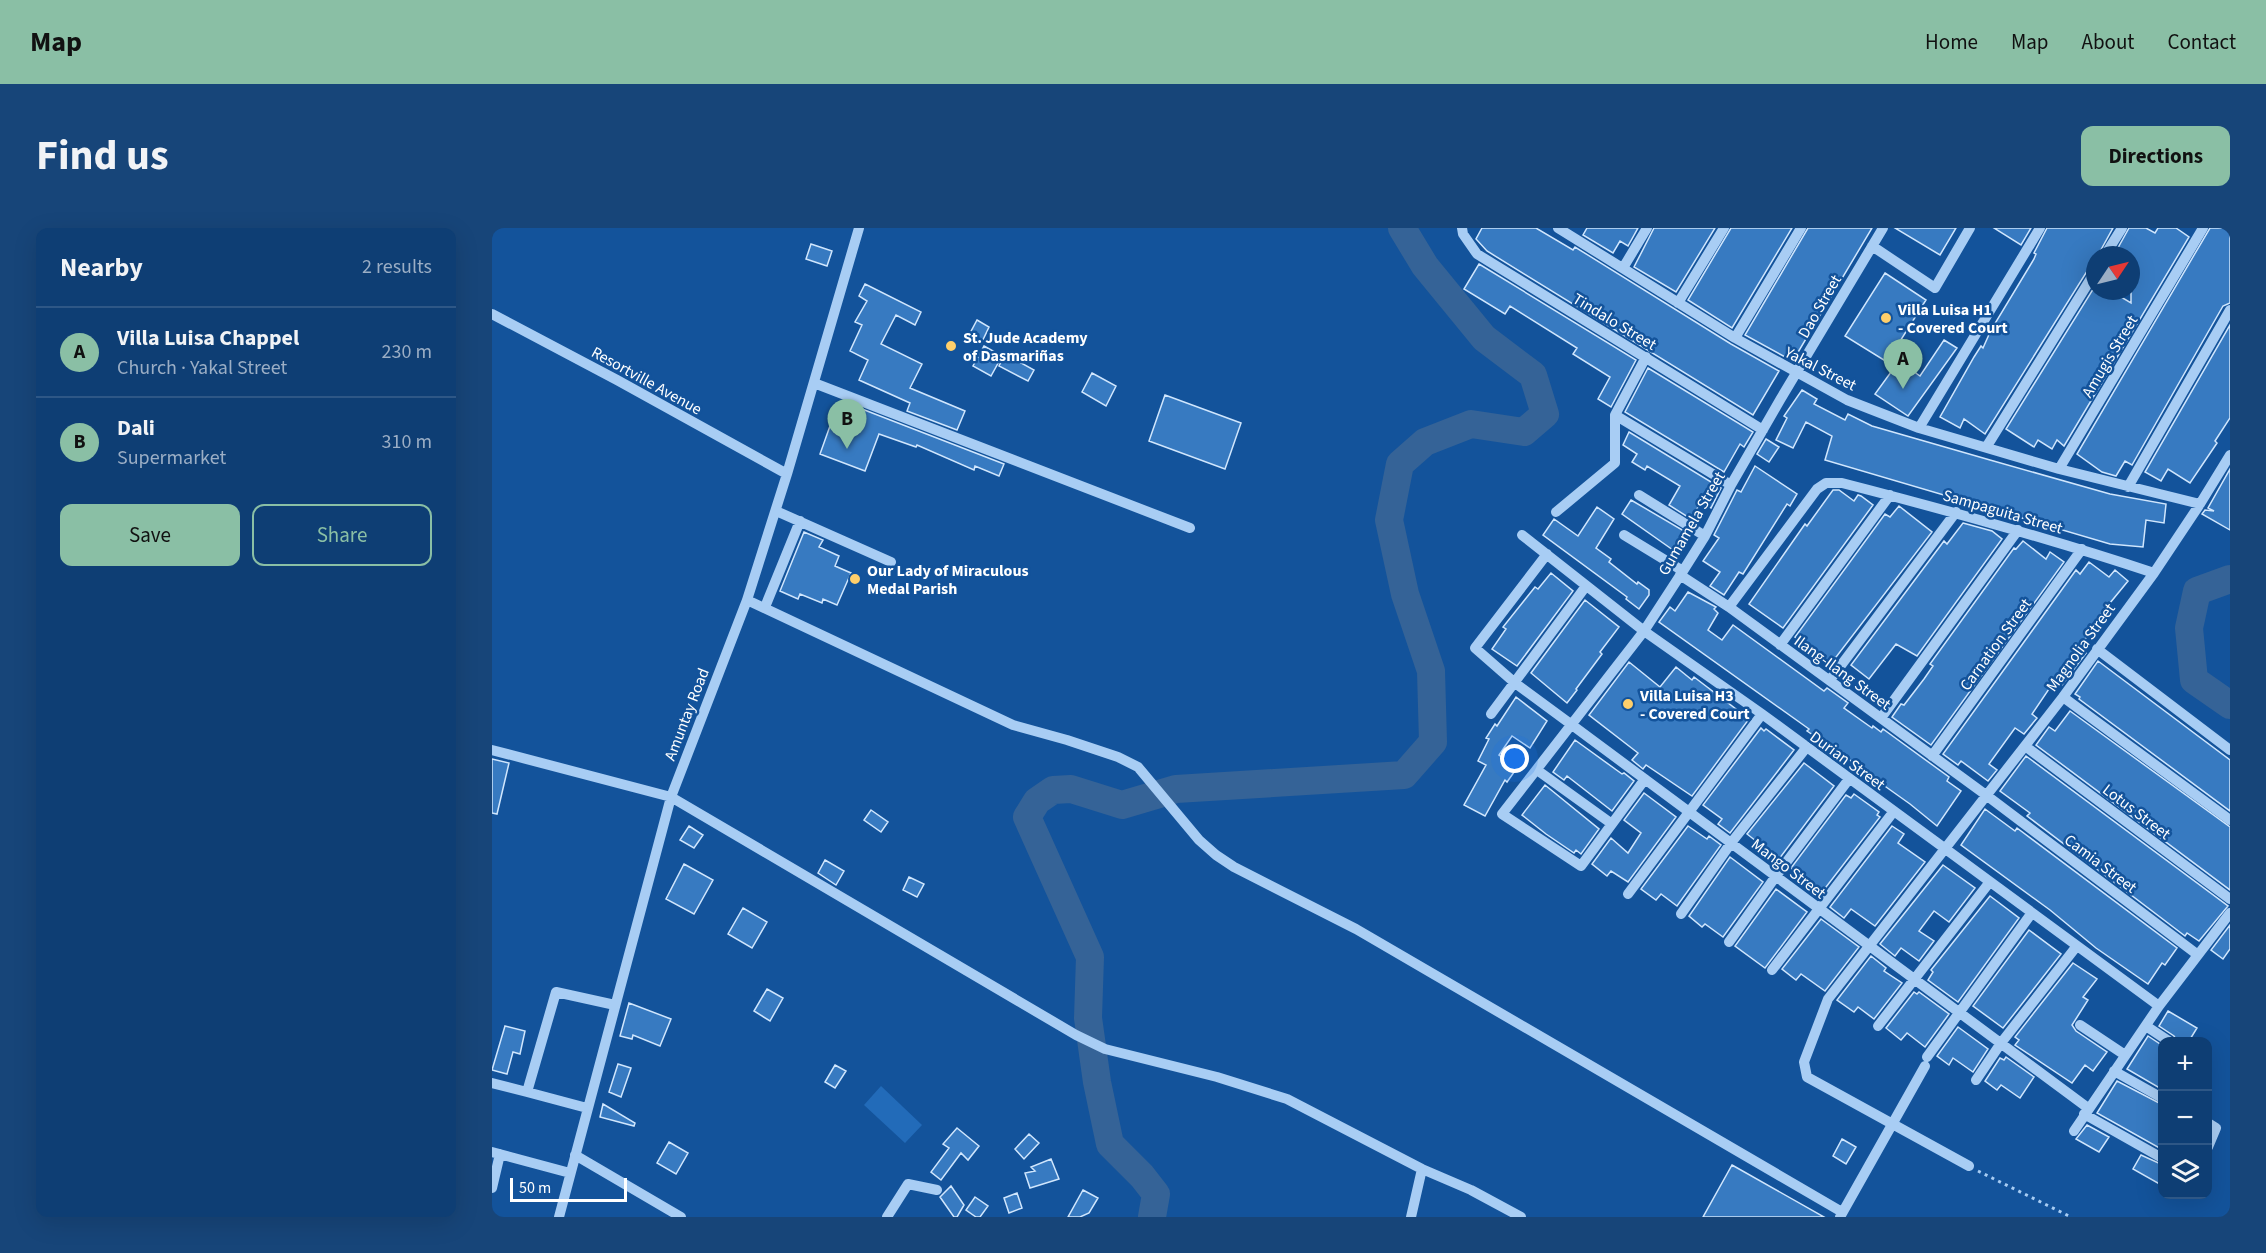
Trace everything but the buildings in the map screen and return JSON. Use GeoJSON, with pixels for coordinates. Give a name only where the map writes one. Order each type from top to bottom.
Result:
{"type":"FeatureCollection","features":[{"type":"Feature","properties":{"kind":"street","name":"Amuntay Road"},"geometry":{"type":"LineString","coordinates":[[560,1217],[574,1155],[671,796],[747,600],[776,511],[859,228]]}},
{"type":"Feature","properties":{"kind":"street","name":"Tindalo Street"},"geometry":{"type":"LineString","coordinates":[[1462,228],[1463,234],[1477,254],[1763,430]]}},
{"type":"Feature","properties":{"kind":"street","name":"Yakal Street"},"geometry":{"type":"LineString","coordinates":[[1558,228],[1570,231],[1623,268],[1735,338],[1846,400],[1918,428],[1987,446],[2059,469],[2200,504]]}},
{"type":"Feature","properties":{"kind":"street"},"geometry":{"type":"LineString","coordinates":[[1623,268],[1647,228]]}},
{"type":"Feature","properties":{"kind":"street"},"geometry":{"type":"LineString","coordinates":[[1678,303],[1724,228]]}},
{"type":"Feature","properties":{"kind":"street"},"geometry":{"type":"LineString","coordinates":[[1735,338],[1801,228]]}},
{"type":"Feature","properties":{"kind":"street","name":"Dao Street"},"geometry":{"type":"LineString","coordinates":[[1763,430],[1883,228]]}},
{"type":"Feature","properties":{"kind":"street"},"geometry":{"type":"LineString","coordinates":[[1872,246],[1935,288],[1970,228]]}},
{"type":"Feature","properties":{"kind":"street"},"geometry":{"type":"LineString","coordinates":[[1918,428],[2040,228]]}},
{"type":"Feature","properties":{"kind":"street"},"geometry":{"type":"LineString","coordinates":[[2111,246],[2122,228]]}},
{"type":"Feature","properties":{"kind":"street","name":"Amugis Street"},"geometry":{"type":"LineString","coordinates":[[2059,469],[2204,228]]}},
{"type":"Feature","properties":{"kind":"street"},"geometry":{"type":"LineString","coordinates":[[1987,446],[2086,286]]}},
{"type":"Feature","properties":{"kind":"street"},"geometry":{"type":"LineString","coordinates":[[2128,487],[2230,310]]}},
{"type":"Feature","properties":{"kind":"street","name":"Resortville Avenue"},"geometry":{"type":"LineString","coordinates":[[492,314],[787,474]]}},
{"type":"Feature","properties":{"kind":"street"},"geometry":{"type":"LineString","coordinates":[[1556,512],[1616,463],[1615,415],[1646,357]]}},
{"type":"Feature","properties":{"kind":"street"},"geometry":{"type":"LineString","coordinates":[[814,383],[1190,528]]}},
{"type":"Feature","properties":{"kind":"street"},"geometry":{"type":"LineString","coordinates":[[1615,415],[1731,485]]}},
{"type":"Feature","properties":{"kind":"street","name":"Gumamela Street"},"geometry":{"type":"LineString","coordinates":[[1612,825],[1581,866],[1502,814],[1644,631],[1705,536],[1763,430]]}},
{"type":"Feature","properties":{"kind":"street","name":"Magnolia Street"},"geometry":{"type":"LineString","coordinates":[[1969,1166],[1807,1077],[1804,1062],[1828,999],[2063,697],[2154,573],[2230,455]]}},
{"type":"Feature","properties":{"kind":"street","name":"Sampaguita Street"},"geometry":{"type":"LineString","coordinates":[[1730,607],[1817,489],[1826,483],[1842,483],[1956,512],[2154,573]]}},
{"type":"Feature","properties":{"kind":"street"},"geometry":{"type":"LineString","coordinates":[[1639,495],[1705,536]]}},
{"type":"Feature","properties":{"kind":"street"},"geometry":{"type":"LineString","coordinates":[[1780,645],[1890,495]]}},
{"type":"Feature","properties":{"kind":"street"},"geometry":{"type":"LineString","coordinates":[[776,511],[891,562]]}},
{"type":"Feature","properties":{"kind":"street"},"geometry":{"type":"LineString","coordinates":[[1830,680],[1956,512]]}},
{"type":"Feature","properties":{"kind":"street"},"geometry":{"type":"LineString","coordinates":[[765,607],[800,521]]}},
{"type":"Feature","properties":{"kind":"street"},"geometry":{"type":"LineString","coordinates":[[1881,718],[2018,530]]}},
{"type":"Feature","properties":{"kind":"street","name":"Durian Street"},"geometry":{"type":"LineString","coordinates":[[1522,535],[1644,631],[1762,714],[2159,1006]]}},
{"type":"Feature","properties":{"kind":"street","name":"Ilang-Ilang Street"},"geometry":{"type":"LineString","coordinates":[[1624,535],[1730,607],[1986,795]]}},
{"type":"Feature","properties":{"kind":"street","name":"Carnation Street"},"geometry":{"type":"LineString","coordinates":[[1932,756],[2082,549]]}},
{"type":"Feature","properties":{"kind":"street","name":"Mango Street"},"geometry":{"type":"LineString","coordinates":[[1547,554],[1475,648],[1515,683],[1960,1012],[2086,1111],[2158,1155]]}},
{"type":"Feature","properties":{"kind":"street"},"geometry":{"type":"LineString","coordinates":[[1491,714],[1586,586]]}},
{"type":"Feature","properties":{"kind":"street"},"geometry":{"type":"LineString","coordinates":[[747,600],[1013,724],[1067,740],[1138,767],[1199,840],[1234,867],[1356,929],[1841,1215],[1926,1061],[2031,914]]}},
{"type":"Feature","properties":{"kind":"street"},"geometry":{"type":"LineString","coordinates":[[2097,649],[2230,750]]}},
{"type":"Feature","properties":{"kind":"street"},"geometry":{"type":"LineString","coordinates":[[2063,697],[2230,820]]}},
{"type":"Feature","properties":{"kind":"street"},"geometry":{"type":"LineString","coordinates":[[1628,894],[1762,714]]}},
{"type":"Feature","properties":{"kind":"street","name":"Lotus Street"},"geometry":{"type":"LineString","coordinates":[[2025,746],[2230,899]]}},
{"type":"Feature","properties":{"kind":"street"},"geometry":{"type":"LineString","coordinates":[[1681,914],[1731,843],[1806,748]]}},
{"type":"Feature","properties":{"kind":"street"},"geometry":{"type":"LineString","coordinates":[[492,750],[671,796],[1076,1035],[1105,1049],[1217,1077],[1287,1099],[1521,1217]]}},
{"type":"Feature","properties":{"kind":"street"},"geometry":{"type":"LineString","coordinates":[[1537,770],[1612,825],[1645,779]]}},
{"type":"Feature","properties":{"kind":"street"},"geometry":{"type":"LineString","coordinates":[[1729,942],[1849,779]]}},
{"type":"Feature","properties":{"kind":"street","name":"Camia Street"},"geometry":{"type":"LineString","coordinates":[[1986,795],[2198,955]]}},
{"type":"Feature","properties":{"kind":"street"},"geometry":{"type":"LineString","coordinates":[[1772,970],[1894,812]]}},
{"type":"Feature","properties":{"kind":"street"},"geometry":{"type":"LineString","coordinates":[[1878,1026],[1916,980],[1989,883]]}},
{"type":"Feature","properties":{"kind":"street"},"geometry":{"type":"LineString","coordinates":[[2074,1131],[2159,1006],[2230,913]]}},
{"type":"Feature","properties":{"kind":"street"},"geometry":{"type":"LineString","coordinates":[[1976,1080],[2001,1043],[2076,947]]}},
{"type":"Feature","properties":{"kind":"street"},"geometry":{"type":"LineString","coordinates":[[527,1092],[556,992],[615,1005]]}},
{"type":"Feature","properties":{"kind":"street"},"geometry":{"type":"LineString","coordinates":[[2080,1025],[2125,1055]]}},
{"type":"Feature","properties":{"kind":"street"},"geometry":{"type":"LineString","coordinates":[[2146,1026],[2164,1037]]}},
{"type":"Feature","properties":{"kind":"street"},"geometry":{"type":"LineString","coordinates":[[2115,1071],[2158,1095]]}},
{"type":"Feature","properties":{"kind":"street"},"geometry":{"type":"LineString","coordinates":[[492,1083],[587,1108]]}},
{"type":"Feature","properties":{"kind":"street"},"geometry":{"type":"LineString","coordinates":[[492,1188],[496,1153],[570,1173]]}},
{"type":"Feature","properties":{"kind":"street"},"geometry":{"type":"LineString","coordinates":[[574,1155],[681,1217]]}},
{"type":"Feature","properties":{"kind":"street"},"geometry":{"type":"LineString","coordinates":[[1411,1217],[1422,1169]]}},
{"type":"Feature","properties":{"kind":"street"},"geometry":{"type":"LineString","coordinates":[[887,1217],[908,1184],[937,1190]]}},
{"type":"Feature","properties":{"kind":"path"},"geometry":{"type":"LineString","coordinates":[[1969,1166],[2070,1217]]}},
{"type":"Feature","properties":{"kind":"shaded area"},"geometry":{"type":"Polygon","coordinates":[[[881,1086],[922,1125],[905,1143],[864,1105],[881,1086]]]}},
{"type":"Feature","properties":{"kind":"waterway"},"geometry":{"type":"LineString","coordinates":[[1152,1217],[1156,1194],[1142,1176],[1110,1144],[1097,1082],[1088,1018],[1090,957],[1027,817],[1037,801],[1053,790],[1071,789],[1122,805],[1176,789],[1404,775],[1433,742],[1431,671],[1405,594],[1389,520],[1400,464],[1425,442],[1471,424],[1524,432],[1545,414],[1533,375],[1484,338],[1425,266],[1402,228]]}},
{"type":"Feature","properties":{"kind":"waterway"},"geometry":{"type":"LineString","coordinates":[[2230,579],[2197,591],[2189,628],[2194,680],[2230,705]]}},
{"type":"Feature","properties":{"kind":"place","name":"Villa Luisa H1 - Covered Court"},"geometry":{"type":"Point","coordinates":[1886,318]}},
{"type":"Feature","properties":{"kind":"place","name":"St. Jude Academy of Dasmariñas"},"geometry":{"type":"Point","coordinates":[951,346]}},
{"type":"Feature","properties":{"kind":"place","name":"Villa Luisa Chappel"},"geometry":{"type":"Point","coordinates":[1903,389]}},
{"type":"Feature","properties":{"kind":"place","name":"Dali"},"geometry":{"type":"Point","coordinates":[847,449]}},
{"type":"Feature","properties":{"kind":"place","name":"Our Lady of Miraculous Medal Parish"},"geometry":{"type":"Point","coordinates":[855,579]}},
{"type":"Feature","properties":{"kind":"place","name":"Villa Luisa H3 - Covered Court"},"geometry":{"type":"Point","coordinates":[1628,704]}}]}
